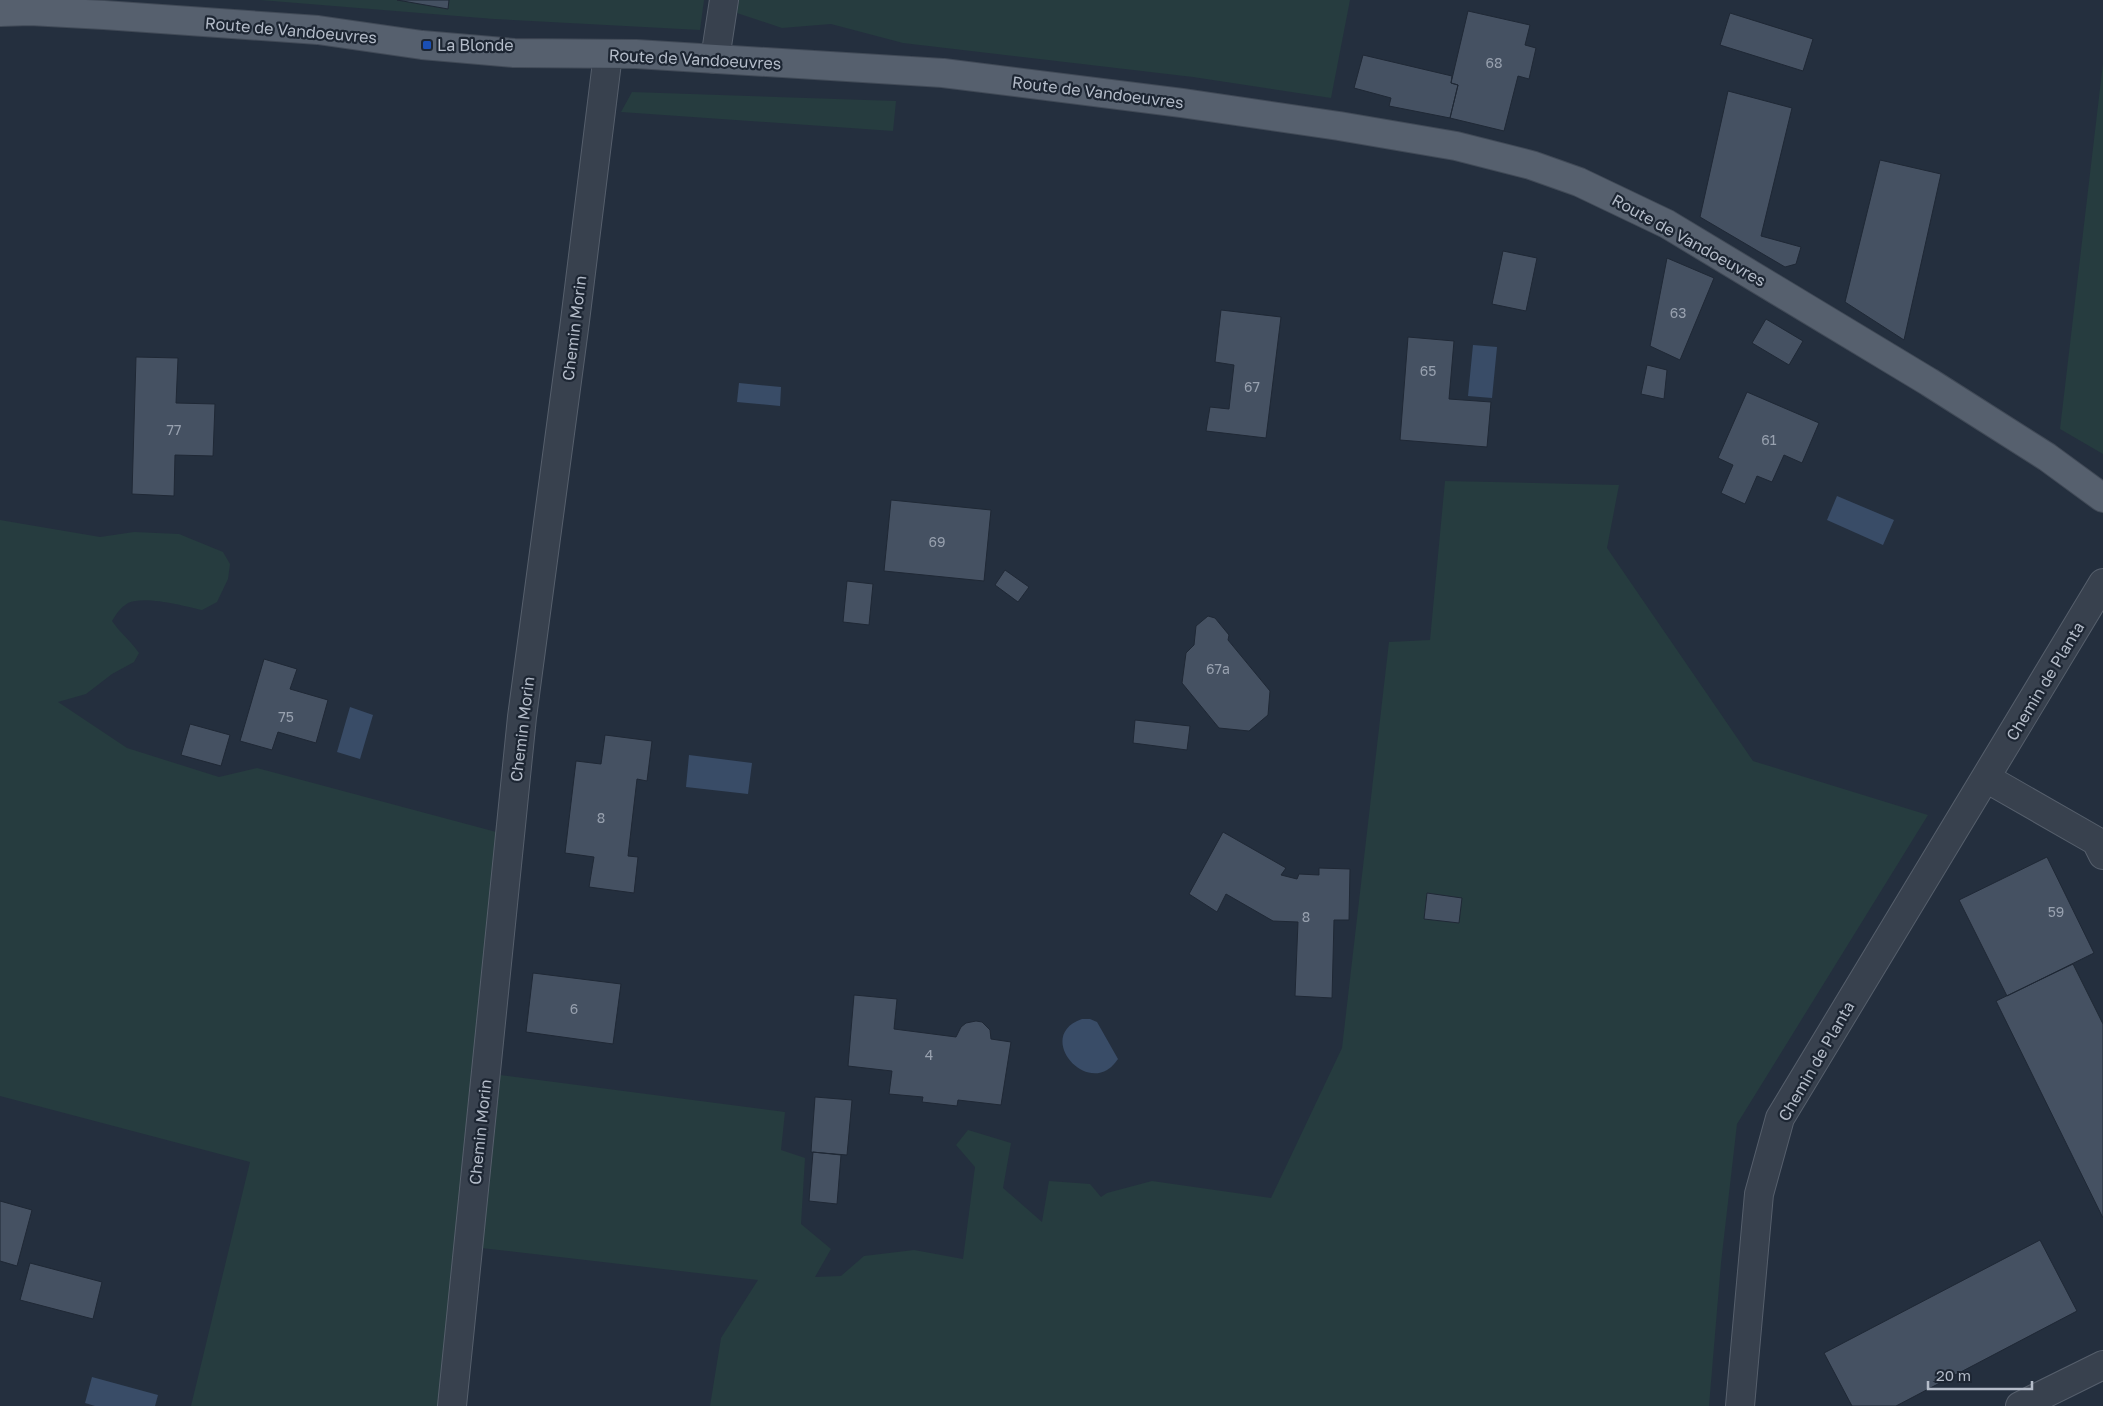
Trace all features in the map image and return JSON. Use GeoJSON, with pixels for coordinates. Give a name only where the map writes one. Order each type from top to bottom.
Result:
{"type":"FeatureCollection","features":[{"type":"Feature","properties":{"kind":"main road","name":"Route de Vandoeuvres"},"geometry":{"type":"LineString","coordinates":[[0,12],[30,11],[104,15],[318,30],[422,45],[514,52],[715,59],[943,73],[1182,102],[1456,146],[1531,165],[1579,182],[1668,224],[1937,387],[2047,457],[2103,498]]}},
{"type":"Feature","properties":{"kind":"street"},"geometry":{"type":"LineString","coordinates":[[715,59],[724,0]]}},
{"type":"Feature","properties":{"kind":"street","name":"Chemin Morin"},"geometry":{"type":"LineString","coordinates":[[452,1406],[522,718],[576,321],[608,54]]}},
{"type":"Feature","properties":{"kind":"street","name":"Chemin de Planta"},"geometry":{"type":"LineString","coordinates":[[1740,1406],[1759,1194],[1780,1118],[2103,583]]}},
{"type":"Feature","properties":{"kind":"street"},"geometry":{"type":"LineString","coordinates":[[1986,778],[2096,841],[2103,855]]}},
{"type":"Feature","properties":{"kind":"street"},"geometry":{"type":"LineString","coordinates":[[2020,1406],[2103,1365]]}},
{"type":"Feature","properties":{"kind":"green space"},"geometry":{"type":"Polygon","coordinates":[[[260,0],[704,0],[700,30],[494,19],[260,0]]]}},
{"type":"Feature","properties":{"kind":"green space"},"geometry":{"type":"Polygon","coordinates":[[[739,0],[1350,0],[1331,98],[1193,77],[903,43],[831,24],[782,28],[737,13],[739,0]]]}},
{"type":"Feature","properties":{"kind":"green space"},"geometry":{"type":"Polygon","coordinates":[[[2103,63],[2103,454],[2060,429],[2103,63]]]}},
{"type":"Feature","properties":{"kind":"green space"},"geometry":{"type":"Polygon","coordinates":[[[632,92],[896,101],[893,131],[621,112],[632,92]]]}},
{"type":"Feature","properties":{"kind":"green space"},"geometry":{"type":"Polygon","coordinates":[[[1445,481],[1619,485],[1607,548],[1753,761],[1928,815],[1737,1124],[1721,1263],[1709,1406],[710,1406],[721,1338],[758,1280],[481,1248],[500,1075],[785,1112],[781,1150],[805,1158],[801,1224],[831,1249],[815,1277],[841,1276],[864,1256],[914,1250],[963,1259],[975,1167],[956,1145],[968,1130],[1011,1143],[1003,1188],[1042,1222],[1049,1181],[1090,1184],[1101,1197],[1107,1193],[1152,1181],[1271,1198],[1342,1048],[1389,642],[1430,640],[1445,481]]]}},
{"type":"Feature","properties":{"kind":"green space"},"geometry":{"type":"Polygon","coordinates":[[[0,520],[100,537],[134,532],[179,534],[223,552],[230,564],[228,579],[217,602],[202,610],[165,602],[144,600],[128,603],[123,607],[112,621],[139,653],[134,662],[112,674],[86,694],[58,702],[127,748],[219,777],[257,768],[500,833],[438,1406],[191,1406],[250,1162],[0,1096],[0,520]]]}},
{"type":"Feature","properties":{"kind":"water"},"geometry":{"type":"Polygon","coordinates":[[[1473,345],[1497,347],[1492,398],[1468,396],[1473,345]]]}},
{"type":"Feature","properties":{"kind":"water"},"geometry":{"type":"Polygon","coordinates":[[[739,383],[781,387],[780,406],[737,402],[739,383]]]}},
{"type":"Feature","properties":{"kind":"water"},"geometry":{"type":"Polygon","coordinates":[[[1837,496],[1894,520],[1883,545],[1827,520],[1837,496]]]}},
{"type":"Feature","properties":{"kind":"water"},"geometry":{"type":"Polygon","coordinates":[[[350,707],[373,715],[360,759],[337,752],[350,707]]]}},
{"type":"Feature","properties":{"kind":"water"},"geometry":{"type":"Polygon","coordinates":[[[689,755],[752,763],[748,794],[686,787],[689,755]]]}},
{"type":"Feature","properties":{"kind":"water"},"geometry":{"type":"Polygon","coordinates":[[[1082,1019],[1090,1019],[1097,1022],[1118,1059],[1107,1070],[1096,1073],[1085,1071],[1075,1065],[1067,1056],[1063,1046],[1063,1036],[1069,1026],[1082,1019]]]}},
{"type":"Feature","properties":{"kind":"water"},"geometry":{"type":"Polygon","coordinates":[[[92,1377],[158,1395],[155,1406],[95,1406],[85,1403],[92,1377]]]}},
{"type":"Feature","properties":{"kind":"building"},"geometry":{"type":"Polygon","coordinates":[[[397,0],[449,0],[448,9],[397,0]]]}},
{"type":"Feature","properties":{"kind":"building"},"geometry":{"type":"Polygon","coordinates":[[[1468,11],[1530,25],[1525,45],[1536,48],[1529,79],[1518,76],[1504,131],[1450,118],[1458,85],[1451,83],[1468,11]]]}},
{"type":"Feature","properties":{"kind":"building"},"geometry":{"type":"Polygon","coordinates":[[[1730,13],[1813,39],[1803,71],[1720,45],[1730,13]]]}},
{"type":"Feature","properties":{"kind":"building"},"geometry":{"type":"Polygon","coordinates":[[[1363,55],[1452,76],[1451,83],[1458,85],[1450,118],[1389,106],[1391,98],[1354,88],[1363,55]]]}},
{"type":"Feature","properties":{"kind":"building"},"geometry":{"type":"Polygon","coordinates":[[[1728,91],[1792,108],[1761,236],[1801,247],[1796,264],[1785,267],[1700,217],[1728,91]]]}},
{"type":"Feature","properties":{"kind":"building"},"geometry":{"type":"Polygon","coordinates":[[[1880,160],[1941,174],[1904,340],[1845,302],[1880,160]]]}},
{"type":"Feature","properties":{"kind":"building"},"geometry":{"type":"Polygon","coordinates":[[[1503,251],[1537,258],[1526,311],[1492,304],[1503,251]]]}},
{"type":"Feature","properties":{"kind":"building"},"geometry":{"type":"Polygon","coordinates":[[[1667,258],[1714,278],[1680,360],[1650,346],[1667,258]]]}},
{"type":"Feature","properties":{"kind":"building"},"geometry":{"type":"Polygon","coordinates":[[[1221,310],[1281,317],[1266,438],[1206,431],[1210,407],[1229,409],[1234,365],[1215,362],[1221,310]]]}},
{"type":"Feature","properties":{"kind":"building"},"geometry":{"type":"Polygon","coordinates":[[[1766,319],[1803,341],[1789,365],[1752,343],[1766,319]]]}},
{"type":"Feature","properties":{"kind":"building"},"geometry":{"type":"Polygon","coordinates":[[[1408,337],[1454,341],[1449,399],[1491,402],[1487,447],[1400,440],[1408,337]]]}},
{"type":"Feature","properties":{"kind":"building"},"geometry":{"type":"Polygon","coordinates":[[[136,357],[178,358],[176,403],[215,404],[213,456],[175,455],[174,496],[132,494],[136,357]]]}},
{"type":"Feature","properties":{"kind":"building"},"geometry":{"type":"Polygon","coordinates":[[[1647,365],[1667,370],[1664,399],[1641,394],[1647,365]]]}},
{"type":"Feature","properties":{"kind":"building"},"geometry":{"type":"Polygon","coordinates":[[[1747,392],[1819,423],[1802,463],[1784,455],[1772,482],[1757,476],[1745,504],[1721,493],[1733,465],[1718,458],[1747,392]]]}},
{"type":"Feature","properties":{"kind":"building"},"geometry":{"type":"Polygon","coordinates":[[[891,500],[991,510],[984,581],[884,571],[891,500]]]}},
{"type":"Feature","properties":{"kind":"building"},"geometry":{"type":"Polygon","coordinates":[[[1005,570],[1029,587],[1018,602],[995,585],[1005,570]]]}},
{"type":"Feature","properties":{"kind":"building"},"geometry":{"type":"Polygon","coordinates":[[[847,581],[873,584],[869,625],[843,622],[847,581]]]}},
{"type":"Feature","properties":{"kind":"building"},"geometry":{"type":"Polygon","coordinates":[[[1208,616],[1215,618],[1229,635],[1228,640],[1270,691],[1268,715],[1249,731],[1219,728],[1182,683],[1186,653],[1194,645],[1196,626],[1208,616]]]}},
{"type":"Feature","properties":{"kind":"building"},"geometry":{"type":"Polygon","coordinates":[[[264,659],[297,669],[290,689],[328,700],[316,743],[278,732],[272,750],[240,741],[264,659]]]}},
{"type":"Feature","properties":{"kind":"building"},"geometry":{"type":"Polygon","coordinates":[[[1135,720],[1190,726],[1187,750],[1133,743],[1135,720]]]}},
{"type":"Feature","properties":{"kind":"building"},"geometry":{"type":"Polygon","coordinates":[[[190,724],[230,735],[221,766],[181,755],[190,724]]]}},
{"type":"Feature","properties":{"kind":"building"},"geometry":{"type":"Polygon","coordinates":[[[605,735],[652,741],[647,781],[637,779],[628,856],[638,857],[634,893],[589,887],[594,857],[565,853],[576,761],[601,764],[605,735]]]}},
{"type":"Feature","properties":{"kind":"building"},"geometry":{"type":"Polygon","coordinates":[[[1223,832],[1286,868],[1281,875],[1297,879],[1299,874],[1319,875],[1319,868],[1350,869],[1349,920],[1334,920],[1332,998],[1295,996],[1298,922],[1273,921],[1226,894],[1217,912],[1189,894],[1223,832]]]}},
{"type":"Feature","properties":{"kind":"building"},"geometry":{"type":"Polygon","coordinates":[[[2047,857],[2094,953],[2007,996],[1959,900],[2047,857]]]}},
{"type":"Feature","properties":{"kind":"building"},"geometry":{"type":"Polygon","coordinates":[[[1427,893],[1462,898],[1459,923],[1424,919],[1427,893]]]}},
{"type":"Feature","properties":{"kind":"building"},"geometry":{"type":"Polygon","coordinates":[[[2073,964],[2103,1024],[2103,1218],[1996,1001],[2073,964]]]}},
{"type":"Feature","properties":{"kind":"building"},"geometry":{"type":"Polygon","coordinates":[[[533,973],[621,984],[613,1044],[526,1032],[533,973]]]}},
{"type":"Feature","properties":{"kind":"building"},"geometry":{"type":"Polygon","coordinates":[[[854,995],[897,999],[894,1029],[956,1037],[961,1027],[966,1023],[976,1021],[982,1022],[990,1030],[991,1039],[1011,1042],[1001,1105],[958,1100],[957,1106],[922,1102],[923,1097],[889,1094],[892,1071],[848,1066],[854,995]]]}},
{"type":"Feature","properties":{"kind":"building"},"geometry":{"type":"Polygon","coordinates":[[[815,1097],[852,1100],[847,1155],[811,1152],[815,1097]]]}},
{"type":"Feature","properties":{"kind":"building"},"geometry":{"type":"Polygon","coordinates":[[[813,1152],[841,1155],[837,1204],[809,1201],[813,1152]]]}},
{"type":"Feature","properties":{"kind":"building"},"geometry":{"type":"Polygon","coordinates":[[[0,1201],[32,1210],[17,1266],[0,1261],[0,1201]]]}},
{"type":"Feature","properties":{"kind":"building"},"geometry":{"type":"Polygon","coordinates":[[[2040,1240],[2077,1311],[1896,1406],[1852,1406],[1824,1353],[2040,1240]]]}},
{"type":"Feature","properties":{"kind":"building"},"geometry":{"type":"Polygon","coordinates":[[[30,1263],[102,1282],[93,1319],[20,1300],[30,1263]]]}},
{"type":"Feature","properties":{"kind":"place","name":"La Blonde"},"geometry":{"type":"Point","coordinates":[427,45]}}]}
